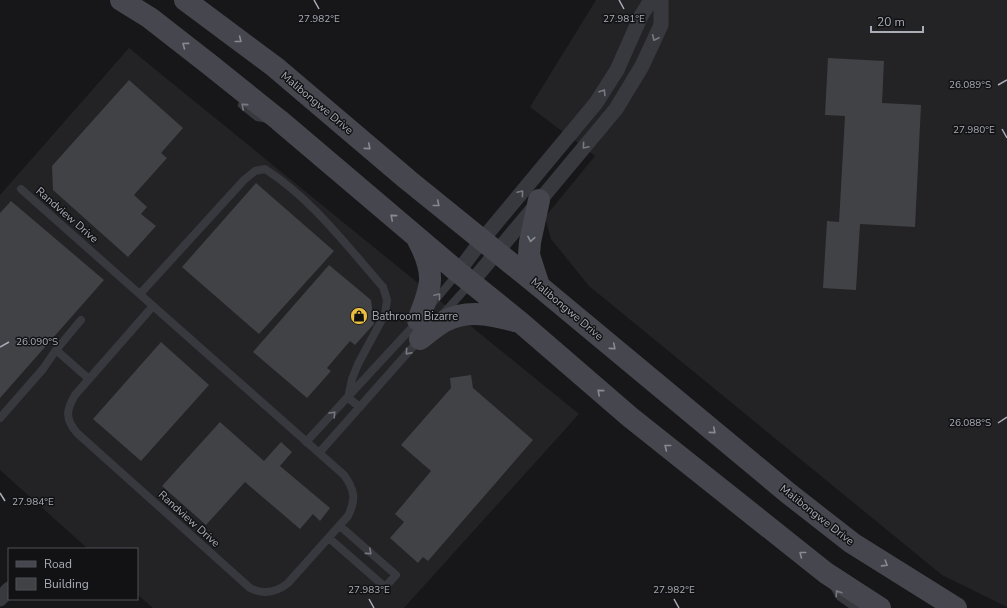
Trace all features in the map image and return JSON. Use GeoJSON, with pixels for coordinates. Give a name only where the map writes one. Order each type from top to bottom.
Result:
{"type":"FeatureCollection","features":[{"type":"Feature","properties":{"kind":"main road"},"geometry":{"type":"LineString","coordinates":[[121,0],[150,18],[214,73],[279,120],[416,237],[520,322],[630,418],[826,572],[880,608]]}},
{"type":"Feature","properties":{"kind":"main road","name":"Malibongwe Drive"},"geometry":{"type":"LineString","coordinates":[[185,0],[275,67],[402,175],[539,286],[794,498],[852,543],[956,608]]}},
{"type":"Feature","properties":{"kind":"main road"},"geometry":{"type":"LineString","coordinates":[[539,200],[530,242],[529,255],[539,286]]}},
{"type":"Feature","properties":{"kind":"main road"},"geometry":{"type":"LineString","coordinates":[[416,237],[426,255],[431,274],[429,292],[419,330]]}},
{"type":"Feature","properties":{"kind":"main road"},"geometry":{"type":"LineString","coordinates":[[419,330],[468,314],[493,316],[520,322]]}},
{"type":"Feature","properties":{"kind":"street"},"geometry":{"type":"LineString","coordinates":[[465,278],[596,103],[617,70],[640,16],[651,0]]}},
{"type":"Feature","properties":{"kind":"street"},"geometry":{"type":"LineString","coordinates":[[489,246],[539,200],[616,109],[638,72],[661,26],[661,0]]}},
{"type":"Feature","properties":{"kind":"street"},"geometry":{"type":"LineString","coordinates":[[0,599],[8,590]]}},
{"type":"Feature","properties":{"kind":"lane"},"geometry":{"type":"LineString","coordinates":[[234,98],[258,117],[279,120]]}},
{"type":"Feature","properties":{"kind":"lane"},"geometry":{"type":"LineString","coordinates":[[140,294],[244,180],[255,171],[265,169],[276,176],[322,216],[383,287],[387,300],[385,314],[358,364],[352,379],[348,398]]}},
{"type":"Feature","properties":{"kind":"lane","name":"Randview Drive"},"geometry":{"type":"LineString","coordinates":[[21,189],[344,475],[349,482],[354,499],[353,507],[348,516],[281,589],[264,593],[250,588],[77,434],[68,420],[70,403],[75,395],[153,306]]}},
{"type":"Feature","properties":{"kind":"lane"},"geometry":{"type":"LineString","coordinates":[[319,453],[360,407],[419,330],[465,278]]}},
{"type":"Feature","properties":{"kind":"lane"},"geometry":{"type":"LineString","coordinates":[[306,442],[348,398],[419,330],[465,278]]}},
{"type":"Feature","properties":{"kind":"lane"},"geometry":{"type":"LineString","coordinates":[[0,418],[43,369],[56,350],[81,320]]}},
{"type":"Feature","properties":{"kind":"lane"},"geometry":{"type":"LineString","coordinates":[[56,350],[89,379]]}},
{"type":"Feature","properties":{"kind":"lane"},"geometry":{"type":"LineString","coordinates":[[348,398],[360,407]]}},
{"type":"Feature","properties":{"kind":"lane"},"geometry":{"type":"LineString","coordinates":[[329,538],[385,587],[396,575],[340,526]]}},
{"type":"Feature","properties":{"kind":"lane"},"geometry":{"type":"LineString","coordinates":[[826,572],[840,597],[856,608]]}},
{"type":"Feature","properties":{"kind":"shaded area"},"geometry":{"type":"Polygon","coordinates":[[[596,0],[1007,0],[1007,607],[942,575],[589,286],[551,239],[545,217],[595,156],[530,107],[596,0]]]}},
{"type":"Feature","properties":{"kind":"shaded area"},"geometry":{"type":"Polygon","coordinates":[[[129,48],[579,414],[404,608],[153,608],[138,595],[138,548],[87,548],[0,470],[0,195],[129,48]]]}},
{"type":"Feature","properties":{"kind":"building"},"geometry":{"type":"Polygon","coordinates":[[[828,58],[884,61],[882,103],[921,105],[915,227],[860,224],[856,290],[823,288],[827,221],[839,222],[845,116],[825,115],[828,58]]]}},
{"type":"Feature","properties":{"kind":"building"},"geometry":{"type":"Polygon","coordinates":[[[129,80],[183,128],[161,153],[167,158],[134,195],[147,207],[141,214],[156,226],[128,257],[53,190],[52,166],[129,80]]]}},
{"type":"Feature","properties":{"kind":"building"},"geometry":{"type":"Polygon","coordinates":[[[256,183],[334,251],[259,334],[182,267],[256,183]]]}},
{"type":"Feature","properties":{"kind":"building"},"geometry":{"type":"Polygon","coordinates":[[[11,201],[104,280],[0,398],[0,213],[11,201]]]}},
{"type":"Feature","properties":{"kind":"building"},"geometry":{"type":"Polygon","coordinates":[[[329,265],[371,300],[374,324],[355,345],[350,341],[327,368],[331,371],[307,398],[253,352],[329,265]]]}},
{"type":"Feature","properties":{"kind":"building"},"geometry":{"type":"Polygon","coordinates":[[[161,342],[209,385],[141,461],[93,419],[161,342]]]}},
{"type":"Feature","properties":{"kind":"building"},"geometry":{"type":"Polygon","coordinates":[[[471,375],[473,388],[533,440],[428,561],[423,557],[418,563],[390,538],[404,522],[395,514],[431,471],[401,445],[451,388],[450,378],[471,375]]]}},
{"type":"Feature","properties":{"kind":"building"},"geometry":{"type":"Polygon","coordinates":[[[220,422],[264,461],[281,442],[292,452],[280,466],[330,508],[320,521],[313,514],[300,529],[245,482],[206,525],[162,486],[220,422]]]}},
{"type":"Feature","properties":{"kind":"place","name":"Bathroom Bizarre"},"geometry":{"type":"Point","coordinates":[359,316]}}]}
